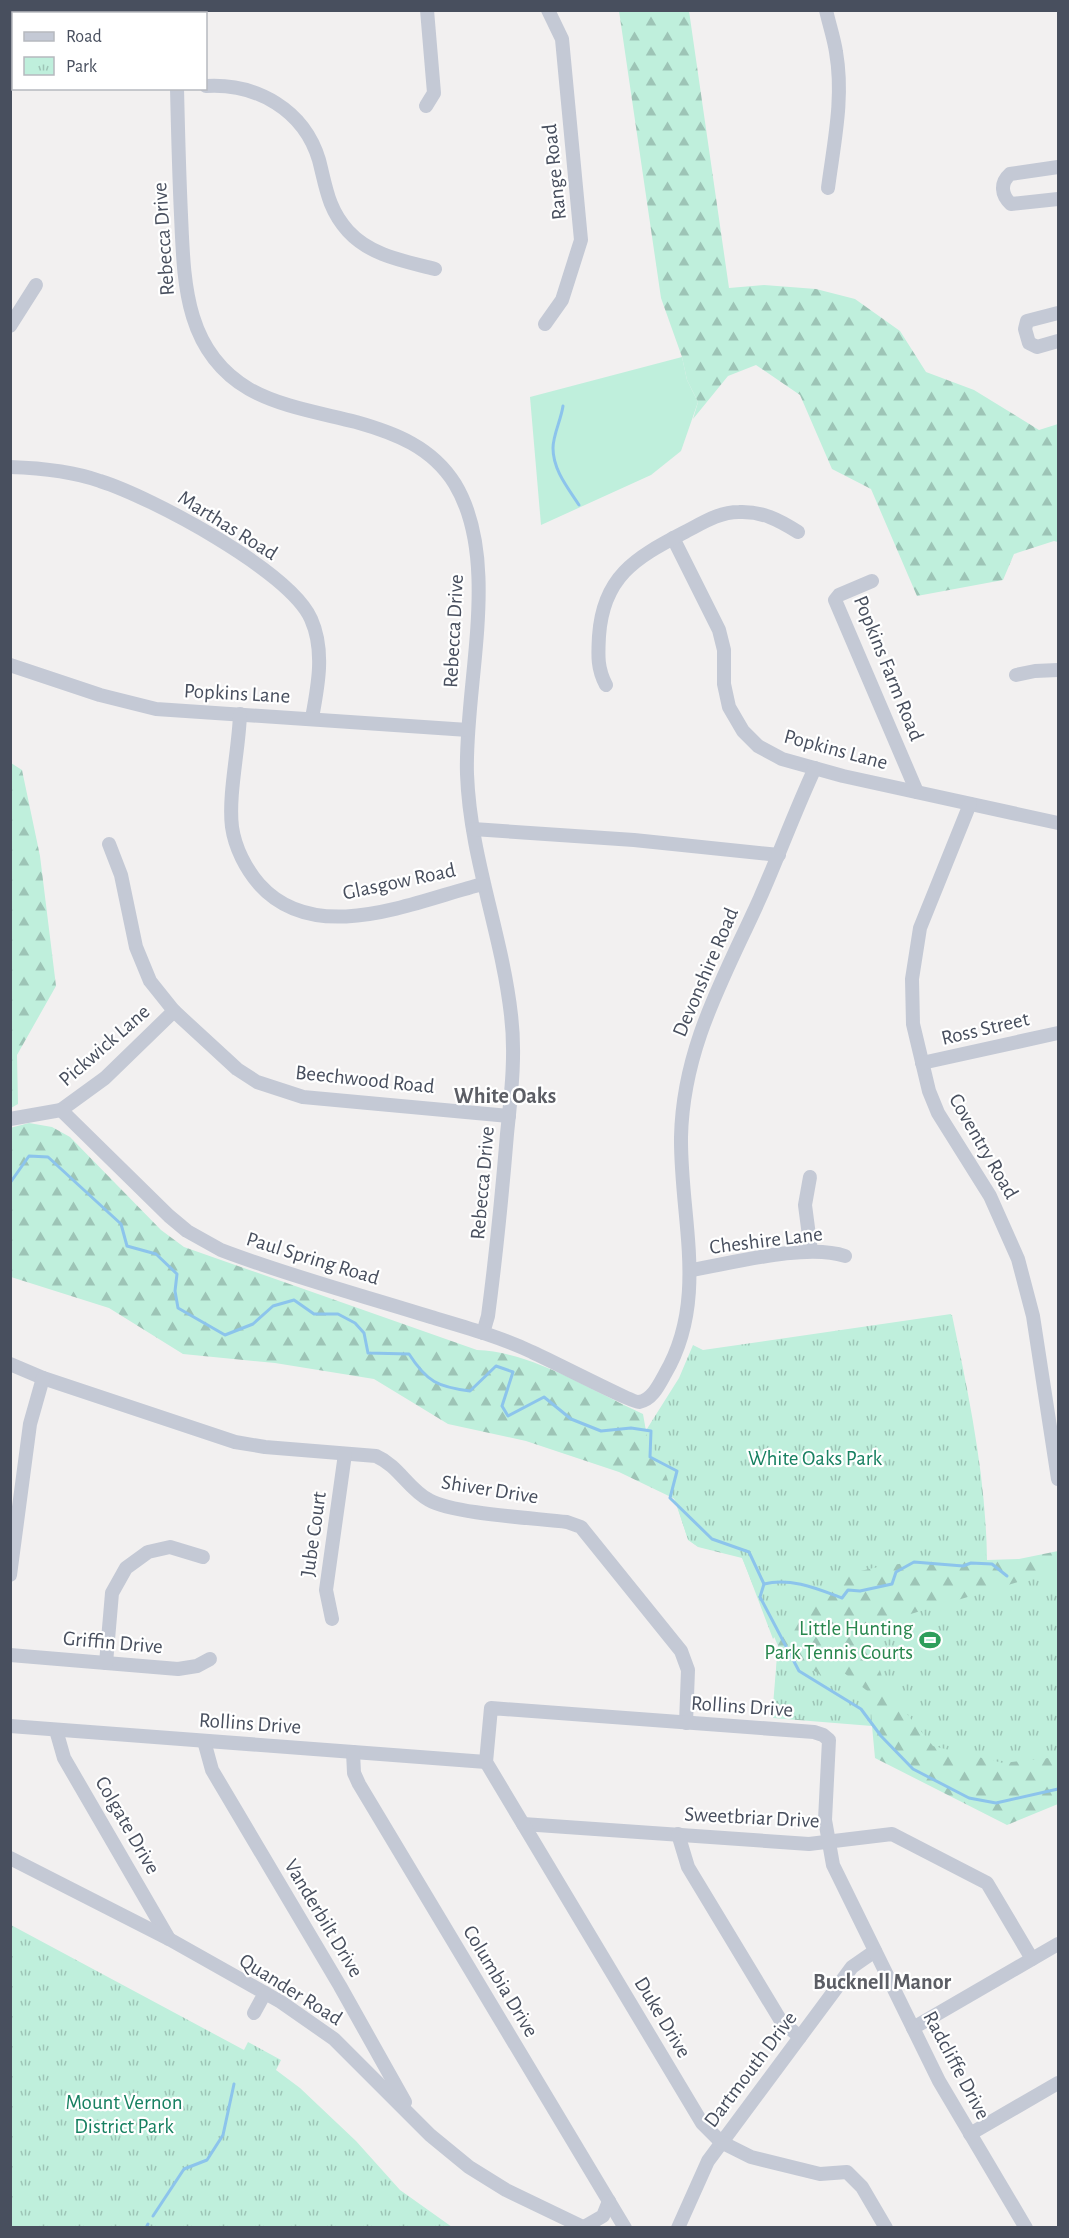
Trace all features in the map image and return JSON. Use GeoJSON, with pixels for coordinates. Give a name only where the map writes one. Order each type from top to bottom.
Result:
{"type":"FeatureCollection","features":[{"type":"Feature","properties":{"kind":"street"},"geometry":{"type":"LineString","coordinates":[[426,106],[434,93],[427,10]]}},
{"type":"Feature","properties":{"kind":"street","name":"Range Road"},"geometry":{"type":"LineString","coordinates":[[545,324],[562,300],[581,233],[562,39],[557,24],[548,10]]}},
{"type":"Feature","properties":{"kind":"street"},"geometry":{"type":"LineString","coordinates":[[826,10],[836,51],[839,87],[839,113],[828,188]]}},
{"type":"Feature","properties":{"kind":"street"},"geometry":{"type":"LineString","coordinates":[[207,86],[245,89],[268,98],[288,111],[310,140],[319,162],[328,200],[348,231],[381,254],[435,269]]}},
{"type":"Feature","properties":{"kind":"street","name":"Rebecca Drive"},"geometry":{"type":"LineString","coordinates":[[177,90],[184,283],[193,319],[210,352],[234,377],[263,396],[380,429],[411,442],[441,465],[464,500],[473,527],[477,559],[477,622],[468,730],[467,777],[483,884],[504,972],[511,1015],[514,1059],[493,1277],[488,1316],[483,1333]]}},
{"type":"Feature","properties":{"kind":"street"},"geometry":{"type":"LineString","coordinates":[[1059,167],[1010,174],[1005,179],[1003,188],[1005,198],[1011,204],[1059,199]]}},
{"type":"Feature","properties":{"kind":"street"},"geometry":{"type":"LineString","coordinates":[[10,326],[36,285]]}},
{"type":"Feature","properties":{"kind":"street"},"geometry":{"type":"LineString","coordinates":[[1059,313],[1027,321],[1025,329],[1029,343],[1037,347],[1059,341]]}},
{"type":"Feature","properties":{"kind":"street","name":"Marthas Road"},"geometry":{"type":"LineString","coordinates":[[10,467],[72,474],[126,490],[208,535],[278,581],[303,605],[317,636],[319,671],[312,718]]}},
{"type":"Feature","properties":{"kind":"street"},"geometry":{"type":"LineString","coordinates":[[606,685],[597,658],[600,623],[607,597],[615,582],[631,564],[673,538],[714,517],[740,512],[772,516],[798,532]]}},
{"type":"Feature","properties":{"kind":"street","name":"Popkins Lane"},"geometry":{"type":"LineString","coordinates":[[673,538],[719,630],[724,650],[727,699],[737,723],[767,752],[815,768],[1059,824]]}},
{"type":"Feature","properties":{"kind":"street","name":"Popkins Farm Road"},"geometry":{"type":"LineString","coordinates":[[872,581],[839,595],[835,600],[917,792]]}},
{"type":"Feature","properties":{"kind":"street","name":"Popkins Lane"},"geometry":{"type":"LineString","coordinates":[[10,665],[139,705],[172,711],[312,718],[468,730]]}},
{"type":"Feature","properties":{"kind":"street"},"geometry":{"type":"LineString","coordinates":[[1016,675],[1059,670]]}},
{"type":"Feature","properties":{"kind":"street","name":"Glasgow Road"},"geometry":{"type":"LineString","coordinates":[[240,714],[231,810],[232,831],[249,872],[280,903],[311,914],[348,916],[410,905],[483,884]]}},
{"type":"Feature","properties":{"kind":"street","name":"Devonshire Road"},"geometry":{"type":"LineString","coordinates":[[639,1402],[650,1396],[658,1386],[679,1345],[688,1313],[692,1270],[681,1140],[688,1071],[710,1005],[779,855],[815,768]]}},
{"type":"Feature","properties":{"kind":"street","name":"Coventry Road"},"geometry":{"type":"LineString","coordinates":[[970,804],[925,911],[916,947],[912,1008],[922,1064],[938,1113],[990,1196],[1018,1259],[1033,1316],[1059,1479]]}},
{"type":"Feature","properties":{"kind":"street"},"geometry":{"type":"LineString","coordinates":[[473,829],[634,840],[779,855]]}},
{"type":"Feature","properties":{"kind":"street","name":"Beechwood Road"},"geometry":{"type":"LineString","coordinates":[[109,844],[121,875],[142,966],[154,987],[174,1011],[237,1069],[257,1082],[279,1091],[329,1101],[509,1116]]}},
{"type":"Feature","properties":{"kind":"street","name":"Pickwick Lane"},"geometry":{"type":"LineString","coordinates":[[61,1110],[105,1078],[174,1011]]}},
{"type":"Feature","properties":{"kind":"street","name":"Ross Street"},"geometry":{"type":"LineString","coordinates":[[922,1064],[1059,1033]]}},
{"type":"Feature","properties":{"kind":"street"},"geometry":{"type":"LineString","coordinates":[[10,1119],[61,1110]]}},
{"type":"Feature","properties":{"kind":"street","name":"Paul Spring Road"},"geometry":{"type":"LineString","coordinates":[[61,1110],[169,1216],[208,1244],[243,1258],[483,1333],[538,1354],[605,1386],[626,1399],[639,1402]]}},
{"type":"Feature","properties":{"kind":"street"},"geometry":{"type":"LineString","coordinates":[[810,1177],[805,1205],[811,1251]]}},
{"type":"Feature","properties":{"kind":"street","name":"Cheshire Lane"},"geometry":{"type":"LineString","coordinates":[[692,1270],[811,1251],[834,1252],[845,1256]]}},
{"type":"Feature","properties":{"kind":"street","name":"Shiver Drive"},"geometry":{"type":"LineString","coordinates":[[10,1364],[43,1378],[235,1442],[376,1456],[397,1469],[418,1493],[438,1504],[567,1522],[586,1531],[681,1651],[688,1670],[686,1723]]}},
{"type":"Feature","properties":{"kind":"street"},"geometry":{"type":"LineString","coordinates":[[10,1575],[30,1424],[43,1378]]}},
{"type":"Feature","properties":{"kind":"street","name":"Jube Court"},"geometry":{"type":"LineString","coordinates":[[332,1619],[326,1590],[345,1454]]}},
{"type":"Feature","properties":{"kind":"street"},"geometry":{"type":"LineString","coordinates":[[106,1662],[112,1593],[126,1568],[148,1552],[170,1547],[203,1557]]}},
{"type":"Feature","properties":{"kind":"street","name":"Griffin Drive"},"geometry":{"type":"LineString","coordinates":[[10,1654],[183,1669],[197,1666],[210,1659]]}},
{"type":"Feature","properties":{"kind":"street","name":"Rollins Drive"},"geometry":{"type":"LineString","coordinates":[[10,1726],[486,1762],[491,1708],[823,1735],[829,1740],[828,1781]]}},
{"type":"Feature","properties":{"kind":"street","name":"Colgate Drive"},"geometry":{"type":"LineString","coordinates":[[57,1730],[64,1758],[169,1939]]}},
{"type":"Feature","properties":{"kind":"street","name":"Vanderbilt Drive"},"geometry":{"type":"LineString","coordinates":[[204,1741],[212,1770],[340,1986],[412,2114]]}},
{"type":"Feature","properties":{"kind":"street","name":"Columbia Drive"},"geometry":{"type":"LineString","coordinates":[[352,1752],[354,1773],[359,1784],[625,2228]]}},
{"type":"Feature","properties":{"kind":"street","name":"Duke Drive"},"geometry":{"type":"LineString","coordinates":[[486,1762],[702,2123],[722,2142],[751,2157],[820,2174],[847,2172],[862,2187],[886,2228]]}},
{"type":"Feature","properties":{"kind":"street","name":"Radcliffe Drive"},"geometry":{"type":"LineString","coordinates":[[828,1781],[825,1820],[833,1865],[939,2081],[1026,2228]]}},
{"type":"Feature","properties":{"kind":"street","name":"Sweetbriar Drive"},"geometry":{"type":"LineString","coordinates":[[523,1824],[809,1844],[892,1834],[981,1878],[991,1887],[1032,1959]]}},
{"type":"Feature","properties":{"kind":"street"},"geometry":{"type":"LineString","coordinates":[[678,1834],[688,1867],[719,1919],[781,2021],[800,2037]]}},
{"type":"Feature","properties":{"kind":"street","name":"Quander Road"},"geometry":{"type":"LineString","coordinates":[[10,1858],[169,1939],[265,1993],[334,2039],[444,2148],[490,2181],[585,2227]]}},
{"type":"Feature","properties":{"kind":"street"},"geometry":{"type":"LineString","coordinates":[[913,2028],[1059,1944]]}},
{"type":"Feature","properties":{"kind":"street","name":"Dartmouth Drive"},"geometry":{"type":"LineString","coordinates":[[678,2228],[696,2183],[722,2142],[852,1967],[875,1951]]}},
{"type":"Feature","properties":{"kind":"street"},"geometry":{"type":"LineString","coordinates":[[254,2013],[265,1993]]}},
{"type":"Feature","properties":{"kind":"street"},"geometry":{"type":"LineString","coordinates":[[970,2134],[1059,2083]]}},
{"type":"Feature","properties":{"kind":"street"},"geometry":{"type":"LineString","coordinates":[[585,2227],[603,2216],[609,2201]]}},
{"type":"Feature","properties":{"kind":"green space"},"geometry":{"type":"Polygon","coordinates":[[[619,11],[689,11],[729,288],[764,285],[816,289],[855,299],[900,331],[926,372],[974,390],[1039,430],[1058,424],[1058,542],[1054,541],[1014,554],[1003,580],[917,596],[871,489],[832,469],[800,395],[756,365],[728,376],[693,419],[698,402],[687,380],[682,357],[661,298],[619,11]]]}},
{"type":"Feature","properties":{"kind":"green space"},"geometry":{"type":"Polygon","coordinates":[[[682,357],[687,380],[698,402],[681,451],[651,475],[541,525],[530,397],[682,357]]]}},
{"type":"Feature","properties":{"kind":"green space"},"geometry":{"type":"Polygon","coordinates":[[[11,763],[22,770],[40,856],[56,986],[17,1055],[18,1104],[11,1108],[11,763]]]}},
{"type":"Feature","properties":{"kind":"green space"},"geometry":{"type":"Polygon","coordinates":[[[29,1123],[52,1127],[70,1137],[161,1230],[184,1247],[477,1350],[498,1352],[541,1365],[643,1414],[646,1431],[704,1351],[952,1315],[980,1467],[987,1560],[1019,1559],[1058,1551],[1058,1804],[1007,1825],[875,1758],[872,1726],[773,1718],[778,1646],[742,1558],[698,1547],[688,1540],[675,1499],[619,1472],[526,1441],[448,1424],[374,1379],[275,1363],[183,1354],[109,1308],[11,1277],[10,1128],[29,1123]]]}},
{"type":"Feature","properties":{"kind":"green space","name":"White Oaks Park"},"geometry":{"type":"Polygon","coordinates":[[[951,1314],[979,1466],[986,1559],[903,1564],[861,1571],[842,1577],[811,1597],[773,1639],[742,1557],[697,1546],[688,1539],[663,1466],[645,1432],[679,1378],[693,1345],[703,1350],[951,1314]]]}},
{"type":"Feature","properties":{"kind":"green space"},"geometry":{"type":"Polygon","coordinates":[[[1058,1570],[1058,1757],[1003,1763],[933,1746],[885,1687],[867,1627],[1058,1570]]]}},
{"type":"Feature","properties":{"kind":"green space"},"geometry":{"type":"Polygon","coordinates":[[[778,1645],[823,1677],[826,1659],[870,1693],[872,1725],[772,1717],[778,1645]]]}},
{"type":"Feature","properties":{"kind":"green space","name":"Mount Vernon District Park"},"geometry":{"type":"Polygon","coordinates":[[[11,1925],[244,2050],[248,2042],[281,2060],[276,2070],[300,2088],[356,2141],[400,2190],[452,2227],[11,2227],[11,1925]]]}},
{"type":"Feature","properties":{"kind":"waterway"},"geometry":{"type":"LineString","coordinates":[[563,406],[554,438],[554,456],[562,478],[579,505]]}},
{"type":"Feature","properties":{"kind":"waterway"},"geometry":{"type":"LineString","coordinates":[[10,1183],[29,1156],[48,1157],[121,1224],[127,1246],[156,1254],[177,1274],[175,1291],[178,1308],[225,1335],[253,1324],[273,1306],[294,1300],[314,1314],[338,1314],[355,1323],[364,1333],[368,1353],[409,1354],[428,1377],[441,1385],[470,1391],[496,1366],[513,1372],[502,1406],[508,1416],[544,1397],[571,1419],[601,1431],[631,1428],[651,1431],[650,1457],[677,1471],[670,1498],[712,1539],[749,1552],[764,1584],[760,1597],[799,1671],[861,1709],[881,1736],[913,1769],[969,1798],[996,1803],[1058,1789]]}},
{"type":"Feature","properties":{"kind":"waterway"},"geometry":{"type":"LineString","coordinates":[[764,1584],[794,1583],[842,1598],[848,1590],[860,1591],[892,1584],[896,1572],[914,1562],[963,1566],[971,1563],[992,1564],[1007,1576]]}},
{"type":"Feature","properties":{"kind":"waterway"},"geometry":{"type":"LineString","coordinates":[[153,2216],[184,2169],[207,2160],[223,2135],[234,2084]]}},
{"type":"Feature","properties":{"kind":"waterway"},"geometry":{"type":"LineString","coordinates":[[146,2228],[148,2224]]}},
{"type":"Feature","properties":{"kind":"place","name":"Little Hunting Park Tennis Courts"},"geometry":{"type":"Point","coordinates":[930,1640]}},
{"type":"Feature","properties":{"kind":"district","name":"White Oaks"},"geometry":{"type":"Point","coordinates":[505,1095]}},
{"type":"Feature","properties":{"kind":"district","name":"Bucknell Manor"},"geometry":{"type":"Point","coordinates":[882,1981]}}]}
